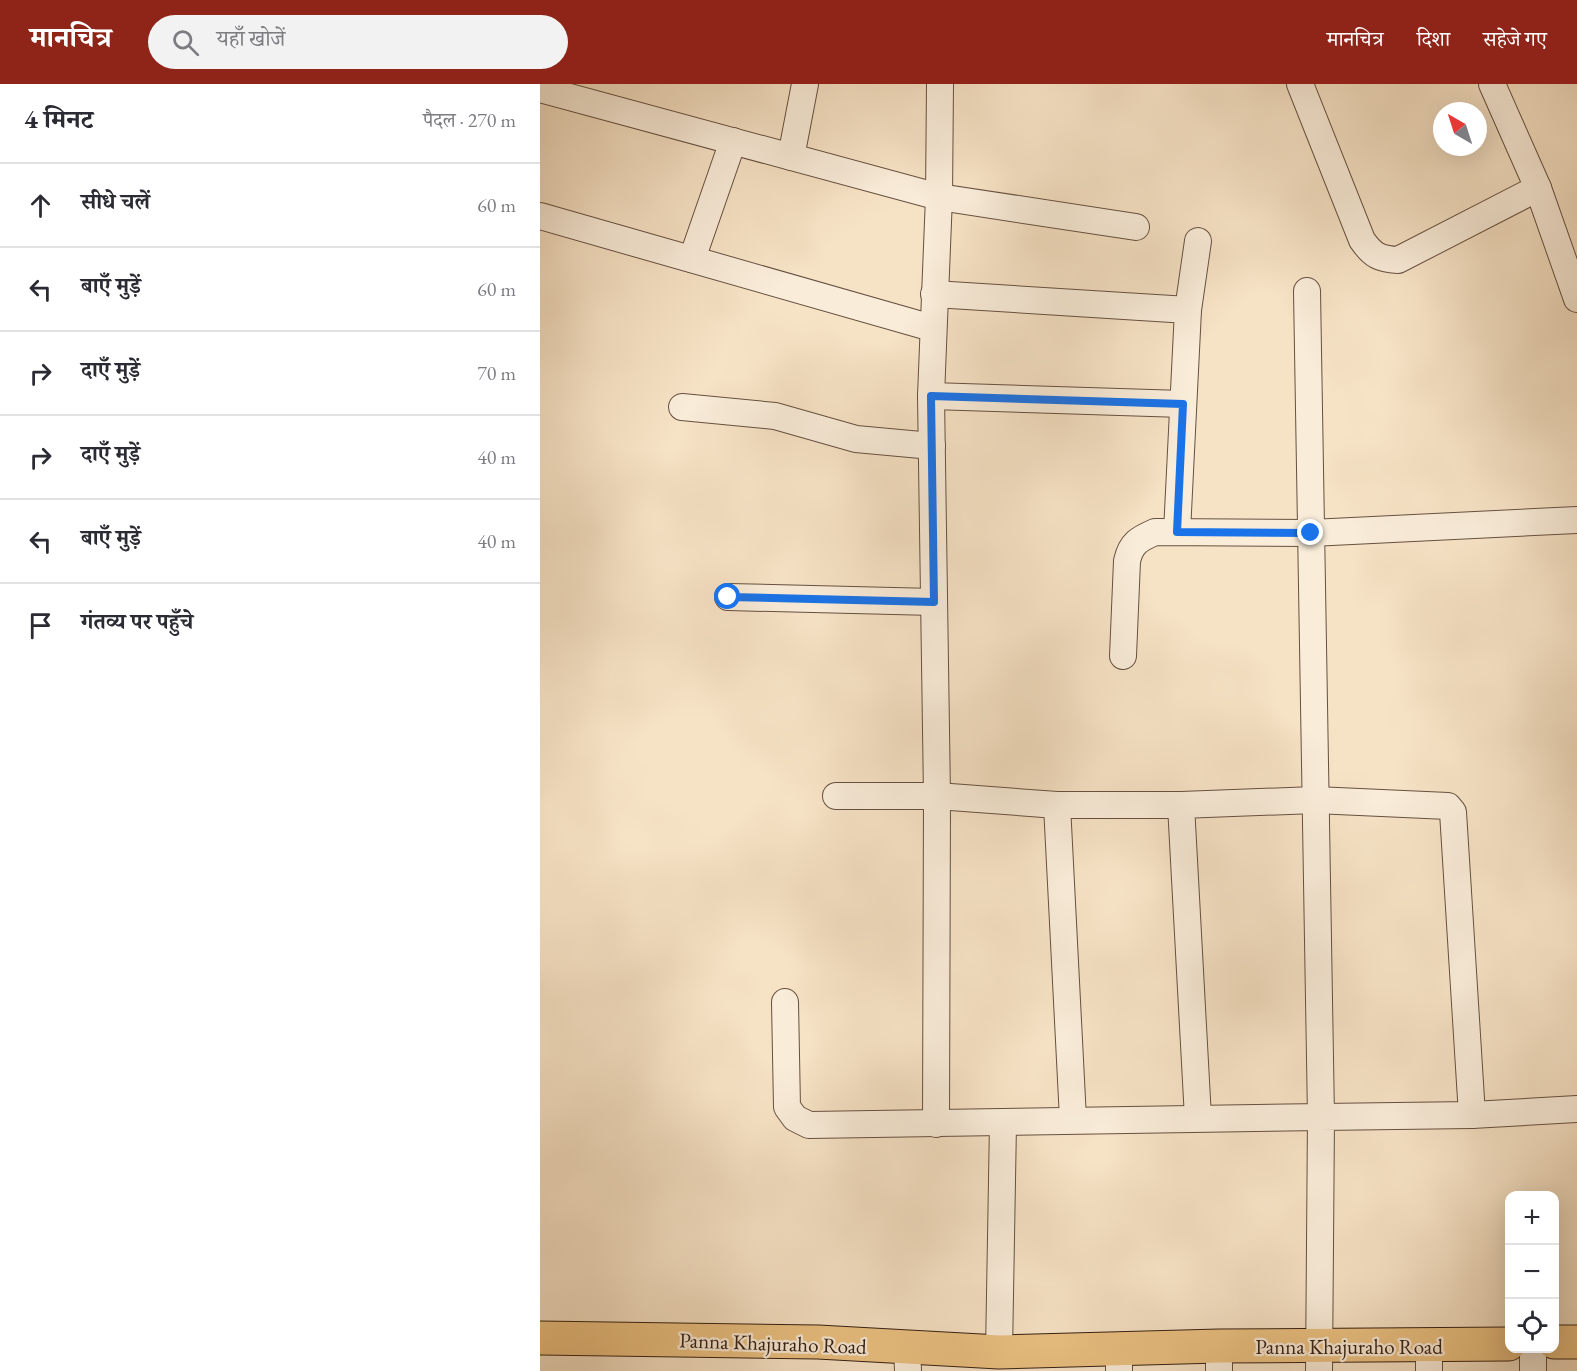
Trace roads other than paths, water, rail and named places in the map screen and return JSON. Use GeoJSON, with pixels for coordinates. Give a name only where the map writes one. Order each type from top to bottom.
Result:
{"type":"FeatureCollection","features":[{"type":"Feature","properties":{"kind":"main road","name":"Panna Khajuraho Road"},"geometry":{"type":"LineString","coordinates":[[540,1338],[818,1342],[908,1359],[1429,1359],[1505,1345]]}},
{"type":"Feature","properties":{"kind":"main road"},"geometry":{"type":"LineString","coordinates":[[1559,1342],[1577,1342]]}},
{"type":"Feature","properties":{"kind":"street"},"geometry":{"type":"LineString","coordinates":[[791,157],[805,84]]}},
{"type":"Feature","properties":{"kind":"street"},"geometry":{"type":"LineString","coordinates":[[936,1124],[937,796],[931,396],[939,197],[940,84]]}},
{"type":"Feature","properties":{"kind":"street"},"geometry":{"type":"LineString","coordinates":[[1300,84],[1362,240],[1371,252],[1382,260],[1398,260],[1538,188]]}},
{"type":"Feature","properties":{"kind":"street"},"geometry":{"type":"LineString","coordinates":[[1492,84],[1538,188],[1577,298]]}},
{"type":"Feature","properties":{"kind":"street"},"geometry":{"type":"LineString","coordinates":[[540,89],[939,197],[1136,227]]}},
{"type":"Feature","properties":{"kind":"street"},"geometry":{"type":"LineString","coordinates":[[692,259],[733,141]]}},
{"type":"Feature","properties":{"kind":"street"},"geometry":{"type":"LineString","coordinates":[[540,216],[932,328]]}},
{"type":"Feature","properties":{"kind":"street"},"geometry":{"type":"LineString","coordinates":[[1177,532],[1188,310],[1198,241]]}},
{"type":"Feature","properties":{"kind":"street"},"geometry":{"type":"LineString","coordinates":[[1307,291],[1321,1117],[1319,1359]]}},
{"type":"Feature","properties":{"kind":"street"},"geometry":{"type":"LineString","coordinates":[[934,294],[1188,310]]}},
{"type":"Feature","properties":{"kind":"street"},"geometry":{"type":"LineString","coordinates":[[931,396],[1183,404]]}},
{"type":"Feature","properties":{"kind":"street"},"geometry":{"type":"LineString","coordinates":[[682,407],[775,416],[856,439],[932,446]]}},
{"type":"Feature","properties":{"kind":"street"},"geometry":{"type":"LineString","coordinates":[[1123,656],[1127,561],[1130,548],[1137,539],[1155,532],[1311,533],[1577,520]]}},
{"type":"Feature","properties":{"kind":"street"},"geometry":{"type":"LineString","coordinates":[[728,597],[934,602]]}},
{"type":"Feature","properties":{"kind":"street"},"geometry":{"type":"LineString","coordinates":[[836,796],[937,796],[1057,805],[1181,805],[1315,800],[1448,806],[1453,812],[1472,1115]]}},
{"type":"Feature","properties":{"kind":"street"},"geometry":{"type":"LineString","coordinates":[[1057,805],[1073,1119]]}},
{"type":"Feature","properties":{"kind":"street"},"geometry":{"type":"LineString","coordinates":[[1181,805],[1198,1118]]}},
{"type":"Feature","properties":{"kind":"street"},"geometry":{"type":"LineString","coordinates":[[785,1002],[787,1107],[795,1118],[809,1125],[1003,1123],[1073,1119],[1472,1115],[1577,1109]]}},
{"type":"Feature","properties":{"kind":"street"},"geometry":{"type":"LineString","coordinates":[[1003,1123],[1008,1358]]}},
{"type":"Feature","properties":{"kind":"street"},"geometry":{"type":"LineString","coordinates":[[1533,1353],[1533,1371]]}}]}
